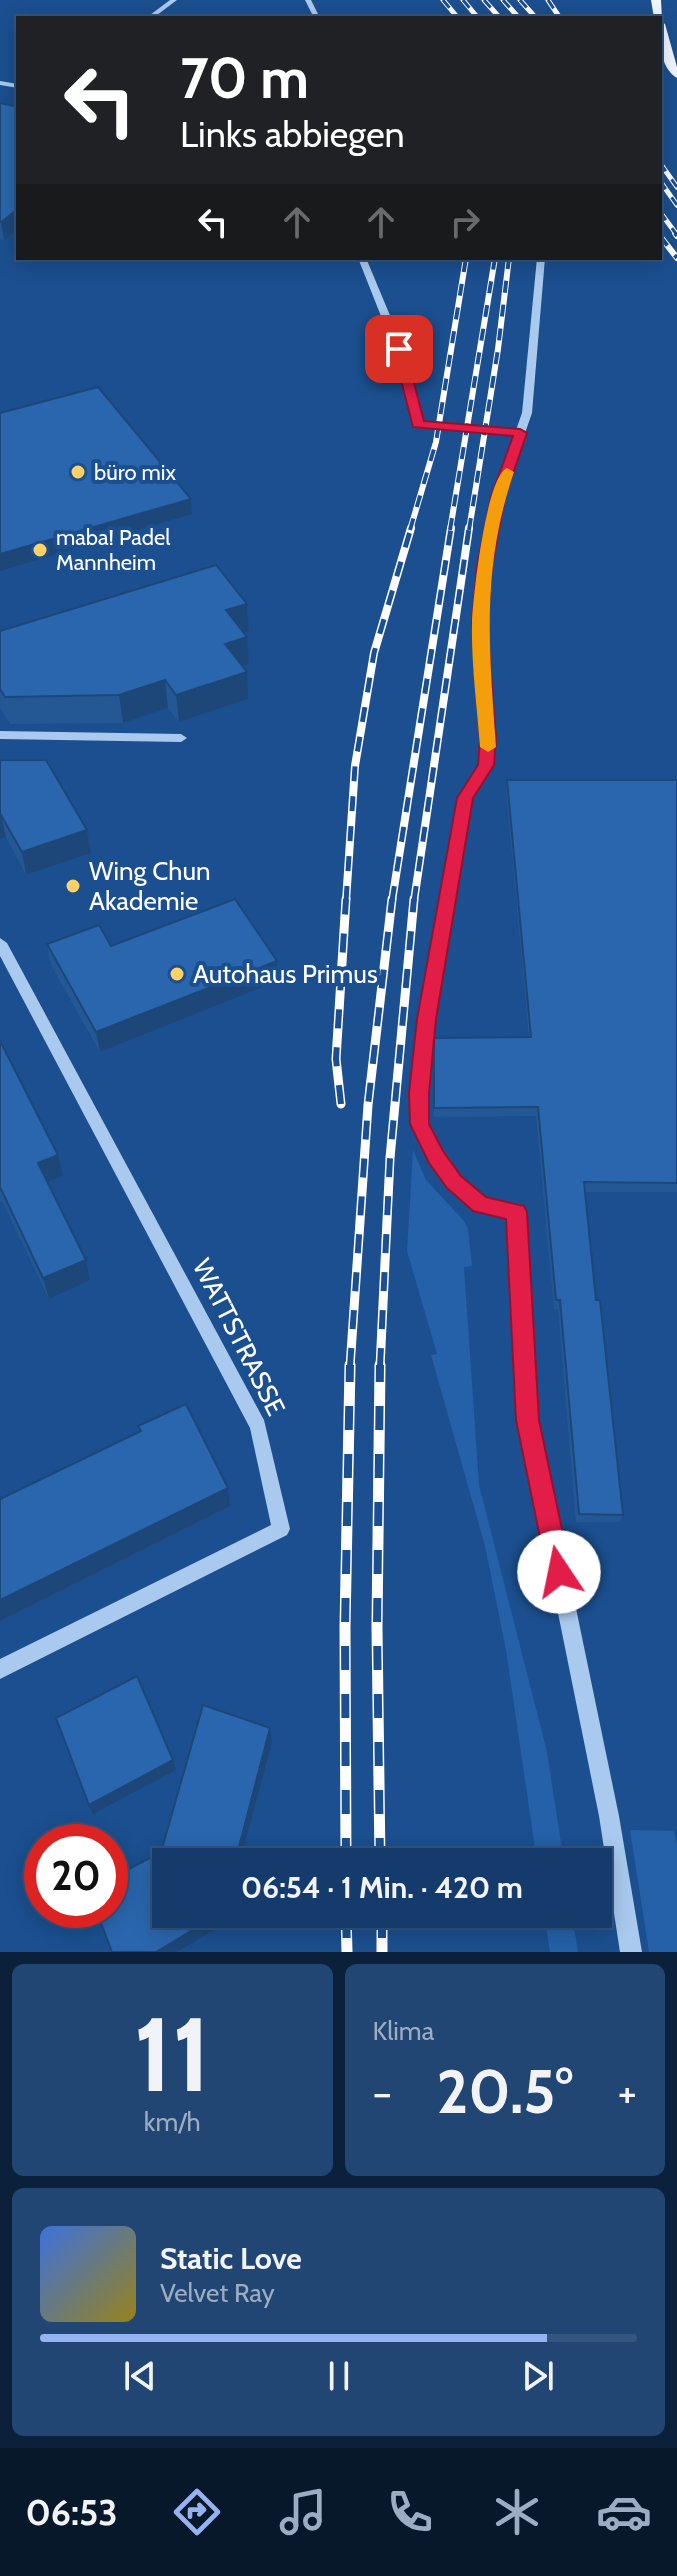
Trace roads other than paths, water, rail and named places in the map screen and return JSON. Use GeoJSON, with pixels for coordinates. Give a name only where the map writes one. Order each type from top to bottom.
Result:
{"type":"FeatureCollection","features":[{"type":"Feature","properties":{"kind":"main road"},"geometry":{"type":"LineString","coordinates":[[662,32],[670,64],[677,75]]}},
{"type":"Feature","properties":{"kind":"street"},"geometry":{"type":"LineString","coordinates":[[152,16],[174,0]]}},
{"type":"Feature","properties":{"kind":"street"},"geometry":{"type":"LineString","coordinates":[[363,260],[399,349],[418,424],[520,433]]}},
{"type":"Feature","properties":{"kind":"street"},"geometry":{"type":"LineString","coordinates":[[541,260],[527,413],[498,497],[484,567],[480,623],[488,739],[486,765],[465,798],[446,899],[426,1019],[419,1124],[436,1157],[454,1182],[480,1205],[516,1212],[528,1420],[609,1816],[631,1952]]}},
{"type":"Feature","properties":{"kind":"street"},"geometry":{"type":"LineString","coordinates":[[0,735],[181,738]]}},
{"type":"Feature","properties":{"kind":"street","name":"WATTSTRASSE"},"geometry":{"type":"LineString","coordinates":[[0,943],[258,1426],[281,1529],[0,1669]]}},
{"type":"Feature","properties":{"kind":"railway"},"geometry":{"type":"LineString","coordinates":[[443,0],[456,16]]}},
{"type":"Feature","properties":{"kind":"railway"},"geometry":{"type":"LineString","coordinates":[[463,0],[476,16]]}},
{"type":"Feature","properties":{"kind":"railway"},"geometry":{"type":"LineString","coordinates":[[484,0],[498,16]]}},
{"type":"Feature","properties":{"kind":"railway"},"geometry":{"type":"LineString","coordinates":[[503,0],[517,16]]}},
{"type":"Feature","properties":{"kind":"railway"},"geometry":{"type":"LineString","coordinates":[[520,0],[534,16]]}},
{"type":"Feature","properties":{"kind":"railway"},"geometry":{"type":"LineString","coordinates":[[548,0],[559,16]]}},
{"type":"Feature","properties":{"kind":"railway"},"geometry":{"type":"LineString","coordinates":[[662,166],[677,187]]}},
{"type":"Feature","properties":{"kind":"railway"},"geometry":{"type":"LineString","coordinates":[[662,184],[677,205]]}},
{"type":"Feature","properties":{"kind":"railway"},"geometry":{"type":"LineString","coordinates":[[662,215],[677,235]]}},
{"type":"Feature","properties":{"kind":"railway"},"geometry":{"type":"LineString","coordinates":[[662,239],[677,258]]}},
{"type":"Feature","properties":{"kind":"railway"},"geometry":{"type":"LineString","coordinates":[[410,530],[436,442],[466,260]]}},
{"type":"Feature","properties":{"kind":"railway"},"geometry":{"type":"LineString","coordinates":[[450,530],[495,260]]}},
{"type":"Feature","properties":{"kind":"railway"},"geometry":{"type":"LineString","coordinates":[[469,530],[509,260]]}},
{"type":"Feature","properties":{"kind":"railway"},"geometry":{"type":"LineString","coordinates":[[346,901],[355,766],[374,653],[411,528]]}},
{"type":"Feature","properties":{"kind":"railway"},"geometry":{"type":"LineString","coordinates":[[392,901],[451,528]]}},
{"type":"Feature","properties":{"kind":"railway"},"geometry":{"type":"LineString","coordinates":[[414,901],[469,528]]}},
{"type":"Feature","properties":{"kind":"railway"},"geometry":{"type":"LineString","coordinates":[[341,1104],[336,1059],[346,899]]}},
{"type":"Feature","properties":{"kind":"railway"},"geometry":{"type":"LineString","coordinates":[[350,1367],[368,1105],[392,899]]}},
{"type":"Feature","properties":{"kind":"railway"},"geometry":{"type":"LineString","coordinates":[[380,1367],[390,1158],[414,899]]}},
{"type":"Feature","properties":{"kind":"railway"},"geometry":{"type":"LineString","coordinates":[[346,1848],[345,1627],[350,1365]]}},
{"type":"Feature","properties":{"kind":"railway"},"geometry":{"type":"LineString","coordinates":[[380,1365],[377,1627],[380,1848]]}},
{"type":"Feature","properties":{"kind":"railway"},"geometry":{"type":"LineString","coordinates":[[346,1928],[347,1952]]}},
{"type":"Feature","properties":{"kind":"railway"},"geometry":{"type":"LineString","coordinates":[[382,1928],[382,1952]]}},
{"type":"Feature","properties":{"kind":"place","name":"büro mix"},"geometry":{"type":"Point","coordinates":[78,472]}},
{"type":"Feature","properties":{"kind":"place","name":"maba! Padel Mannheim"},"geometry":{"type":"Point","coordinates":[40,550]}},
{"type":"Feature","properties":{"kind":"place","name":"Wing Chun Akademie"},"geometry":{"type":"Point","coordinates":[73,886]}},
{"type":"Feature","properties":{"kind":"place","name":"Autohaus Primus"},"geometry":{"type":"Point","coordinates":[177,974]}}]}
